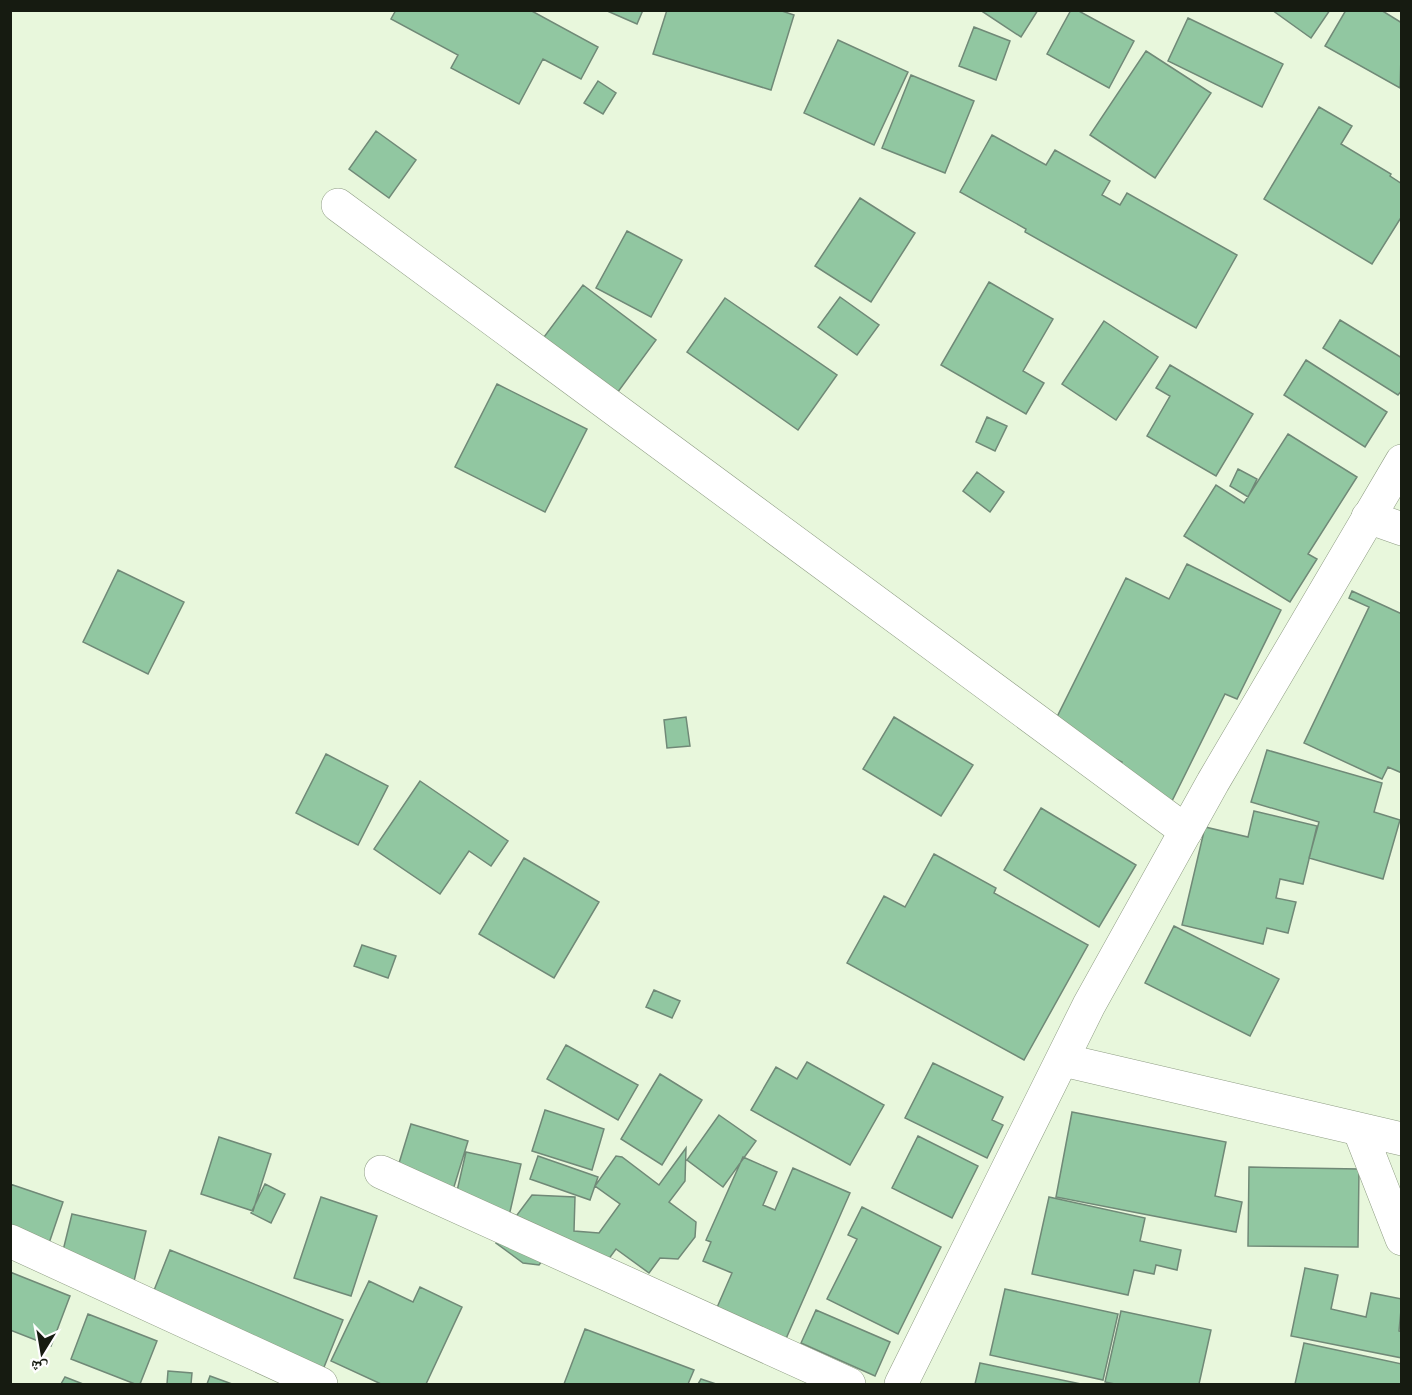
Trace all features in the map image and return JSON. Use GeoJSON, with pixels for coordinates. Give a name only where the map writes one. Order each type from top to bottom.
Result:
{"type":"FeatureCollection","features":[{"type":"Feature","properties":{"kind":"street"},"geometry":{"type":"LineString","coordinates":[[338,206],[1186,831]]}},
{"type":"Feature","properties":{"kind":"street"},"geometry":{"type":"LineString","coordinates":[[901,1384],[1089,1005],[1186,831],[1401,461]]}},
{"type":"Feature","properties":{"kind":"street"},"geometry":{"type":"LineString","coordinates":[[1368,517],[1401,529]]}},
{"type":"Feature","properties":{"kind":"street"},"geometry":{"type":"LineString","coordinates":[[1063,1060],[1401,1139]]}},
{"type":"Feature","properties":{"kind":"street"},"geometry":{"type":"LineString","coordinates":[[1359,1129],[1401,1239]]}},
{"type":"Feature","properties":{"kind":"street"},"geometry":{"type":"LineString","coordinates":[[381,1172],[849,1384]]}},
{"type":"Feature","properties":{"kind":"street"},"geometry":{"type":"LineString","coordinates":[[10,1241],[321,1384]]}},
{"type":"Feature","properties":{"kind":"building"},"geometry":{"type":"Polygon","coordinates":[[[396,10],[530,10],[598,47],[581,79],[543,59],[519,104],[451,68],[458,55],[391,19],[396,10]]]}},
{"type":"Feature","properties":{"kind":"building"},"geometry":{"type":"Polygon","coordinates":[[[605,10],[643,10],[637,24],[605,10]]]}},
{"type":"Feature","properties":{"kind":"building"},"geometry":{"type":"Polygon","coordinates":[[[667,10],[779,10],[794,15],[771,90],[653,54],[667,10]]]}},
{"type":"Feature","properties":{"kind":"building"},"geometry":{"type":"Polygon","coordinates":[[[980,10],[1038,10],[1021,37],[980,10]]]}},
{"type":"Feature","properties":{"kind":"building"},"geometry":{"type":"Polygon","coordinates":[[[1071,10],[1077,10],[1134,41],[1109,88],[1047,54],[1071,10]]]}},
{"type":"Feature","properties":{"kind":"building"},"geometry":{"type":"Polygon","coordinates":[[[1272,10],[1330,10],[1311,38],[1272,10]]]}},
{"type":"Feature","properties":{"kind":"building"},"geometry":{"type":"Polygon","coordinates":[[[1346,10],[1381,10],[1402,23],[1400,88],[1325,46],[1346,10]]]}},
{"type":"Feature","properties":{"kind":"building"},"geometry":{"type":"Polygon","coordinates":[[[1188,18],[1283,64],[1262,107],[1168,61],[1188,18]]]}},
{"type":"Feature","properties":{"kind":"building"},"geometry":{"type":"Polygon","coordinates":[[[974,27],[1010,41],[996,80],[959,66],[974,27]]]}},
{"type":"Feature","properties":{"kind":"building"},"geometry":{"type":"Polygon","coordinates":[[[838,40],[908,72],[874,145],[804,113],[838,40]]]}},
{"type":"Feature","properties":{"kind":"building"},"geometry":{"type":"Polygon","coordinates":[[[1146,51],[1211,93],[1155,178],[1090,135],[1146,51]]]}},
{"type":"Feature","properties":{"kind":"building"},"geometry":{"type":"Polygon","coordinates":[[[911,75],[974,101],[945,173],[882,148],[911,75]]]}},
{"type":"Feature","properties":{"kind":"building"},"geometry":{"type":"Polygon","coordinates":[[[598,81],[616,93],[603,114],[584,103],[598,81]]]}},
{"type":"Feature","properties":{"kind":"building"},"geometry":{"type":"Polygon","coordinates":[[[1319,107],[1352,126],[1341,144],[1391,174],[1390,176],[1402,184],[1402,216],[1372,264],[1264,199],[1319,107]]]}},
{"type":"Feature","properties":{"kind":"building"},"geometry":{"type":"Polygon","coordinates":[[[376,131],[416,160],[389,198],[349,169],[376,131]]]}},
{"type":"Feature","properties":{"kind":"building"},"geometry":{"type":"Polygon","coordinates":[[[992,135],[1046,165],[1055,150],[1110,181],[1102,195],[1120,205],[1127,193],[1237,255],[1196,328],[1025,232],[1026,229],[960,192],[992,135]]]}},
{"type":"Feature","properties":{"kind":"building"},"geometry":{"type":"Polygon","coordinates":[[[860,198],[915,233],[871,302],[815,266],[860,198]]]}},
{"type":"Feature","properties":{"kind":"building"},"geometry":{"type":"Polygon","coordinates":[[[627,231],[682,260],[651,317],[596,288],[627,231]]]}},
{"type":"Feature","properties":{"kind":"building"},"geometry":{"type":"Polygon","coordinates":[[[989,282],[1053,319],[1023,371],[1044,383],[1026,414],[941,365],[989,282]]]}},
{"type":"Feature","properties":{"kind":"building"},"geometry":{"type":"Polygon","coordinates":[[[583,285],[656,340],[612,400],[538,345],[583,285]]]}},
{"type":"Feature","properties":{"kind":"building"},"geometry":{"type":"Polygon","coordinates":[[[840,297],[879,325],[857,355],[818,327],[840,297]]]}},
{"type":"Feature","properties":{"kind":"building"},"geometry":{"type":"Polygon","coordinates":[[[725,298],[837,375],[798,430],[687,352],[725,298]]]}},
{"type":"Feature","properties":{"kind":"building"},"geometry":{"type":"Polygon","coordinates":[[[1340,320],[1402,358],[1402,390],[1398,395],[1323,348],[1340,320]]]}},
{"type":"Feature","properties":{"kind":"building"},"geometry":{"type":"Polygon","coordinates":[[[1104,321],[1158,357],[1116,420],[1062,384],[1104,321]]]}},
{"type":"Feature","properties":{"kind":"building"},"geometry":{"type":"Polygon","coordinates":[[[1306,360],[1387,412],[1365,447],[1284,395],[1306,360]]]}},
{"type":"Feature","properties":{"kind":"building"},"geometry":{"type":"Polygon","coordinates":[[[1170,365],[1253,414],[1216,476],[1147,436],[1170,396],[1156,388],[1170,365]]]}},
{"type":"Feature","properties":{"kind":"building"},"geometry":{"type":"Polygon","coordinates":[[[497,384],[587,429],[545,512],[455,467],[497,384]]]}},
{"type":"Feature","properties":{"kind":"building"},"geometry":{"type":"Polygon","coordinates":[[[987,417],[1007,426],[995,451],[976,442],[987,417]]]}},
{"type":"Feature","properties":{"kind":"building"},"geometry":{"type":"Polygon","coordinates":[[[1288,434],[1357,477],[1308,554],[1317,559],[1290,602],[1184,536],[1216,485],[1244,503],[1288,434]]]}},
{"type":"Feature","properties":{"kind":"building"},"geometry":{"type":"Polygon","coordinates":[[[1238,469],[1257,479],[1248,497],[1230,486],[1238,469]]]}},
{"type":"Feature","properties":{"kind":"building"},"geometry":{"type":"Polygon","coordinates":[[[977,472],[1004,492],[990,512],[963,491],[977,472]]]}},
{"type":"Feature","properties":{"kind":"building"},"geometry":{"type":"Polygon","coordinates":[[[1187,564],[1281,610],[1237,699],[1225,694],[1170,805],[1114,778],[1122,762],[1052,727],[1126,578],[1169,599],[1187,564]]]}},
{"type":"Feature","properties":{"kind":"building"},"geometry":{"type":"Polygon","coordinates":[[[118,570],[184,602],[148,674],[83,642],[118,570]]]}},
{"type":"Feature","properties":{"kind":"building"},"geometry":{"type":"Polygon","coordinates":[[[1352,591],[1402,614],[1402,773],[1388,767],[1382,779],[1304,743],[1369,607],[1349,598],[1352,591]]]}},
{"type":"Feature","properties":{"kind":"building"},"geometry":{"type":"Polygon","coordinates":[[[686,717],[690,746],[667,748],[664,720],[686,717]]]}},
{"type":"Feature","properties":{"kind":"building"},"geometry":{"type":"Polygon","coordinates":[[[894,717],[973,765],[941,816],[863,769],[894,717]]]}},
{"type":"Feature","properties":{"kind":"building"},"geometry":{"type":"Polygon","coordinates":[[[1267,750],[1382,783],[1374,812],[1400,820],[1383,879],[1309,858],[1319,822],[1251,802],[1267,750]]]}},
{"type":"Feature","properties":{"kind":"building"},"geometry":{"type":"Polygon","coordinates":[[[326,754],[388,786],[358,845],[296,813],[326,754]]]}},
{"type":"Feature","properties":{"kind":"building"},"geometry":{"type":"Polygon","coordinates":[[[420,781],[508,841],[491,866],[469,851],[440,894],[374,849],[420,781]]]}},
{"type":"Feature","properties":{"kind":"building"},"geometry":{"type":"Polygon","coordinates":[[[1041,808],[1136,865],[1099,927],[1004,870],[1041,808]]]}},
{"type":"Feature","properties":{"kind":"building"},"geometry":{"type":"Polygon","coordinates":[[[1254,811],[1317,826],[1303,884],[1280,879],[1276,898],[1296,902],[1288,933],[1267,928],[1263,944],[1182,925],[1205,827],[1248,837],[1254,811]]]}},
{"type":"Feature","properties":{"kind":"building"},"geometry":{"type":"Polygon","coordinates":[[[934,854],[996,888],[994,893],[1088,945],[1024,1060],[847,963],[884,896],[905,907],[934,854]]]}},
{"type":"Feature","properties":{"kind":"building"},"geometry":{"type":"Polygon","coordinates":[[[524,858],[599,902],[554,978],[479,934],[524,858]]]}},
{"type":"Feature","properties":{"kind":"building"},"geometry":{"type":"Polygon","coordinates":[[[1174,926],[1279,979],[1250,1036],[1145,983],[1174,926]]]}},
{"type":"Feature","properties":{"kind":"building"},"geometry":{"type":"Polygon","coordinates":[[[362,945],[396,956],[388,978],[354,966],[362,945]]]}},
{"type":"Feature","properties":{"kind":"building"},"geometry":{"type":"Polygon","coordinates":[[[654,990],[680,1001],[672,1018],[646,1007],[654,990]]]}},
{"type":"Feature","properties":{"kind":"building"},"geometry":{"type":"Polygon","coordinates":[[[566,1045],[638,1085],[618,1120],[547,1079],[566,1045]]]}},
{"type":"Feature","properties":{"kind":"building"},"geometry":{"type":"Polygon","coordinates":[[[807,1062],[884,1105],[850,1165],[751,1110],[776,1067],[797,1079],[807,1062]]]}},
{"type":"Feature","properties":{"kind":"building"},"geometry":{"type":"Polygon","coordinates":[[[933,1063],[1003,1097],[992,1120],[1003,1125],[987,1158],[905,1118],[933,1063]]]}},
{"type":"Feature","properties":{"kind":"building"},"geometry":{"type":"Polygon","coordinates":[[[660,1074],[702,1100],[662,1165],[621,1139],[660,1074]]]}},
{"type":"Feature","properties":{"kind":"building"},"geometry":{"type":"Polygon","coordinates":[[[545,1110],[604,1129],[592,1170],[532,1151],[545,1110]]]}},
{"type":"Feature","properties":{"kind":"building"},"geometry":{"type":"Polygon","coordinates":[[[1072,1112],[1226,1142],[1215,1196],[1242,1202],[1236,1232],[1056,1197],[1072,1112]]]}},
{"type":"Feature","properties":{"kind":"building"},"geometry":{"type":"Polygon","coordinates":[[[719,1115],[756,1141],[723,1187],[687,1160],[719,1115]]]}},
{"type":"Feature","properties":{"kind":"building"},"geometry":{"type":"Polygon","coordinates":[[[411,1124],[468,1141],[453,1190],[396,1173],[411,1124]]]}},
{"type":"Feature","properties":{"kind":"building"},"geometry":{"type":"Polygon","coordinates":[[[918,1136],[978,1166],[952,1218],[892,1188],[918,1136]]]}},
{"type":"Feature","properties":{"kind":"building"},"geometry":{"type":"Polygon","coordinates":[[[219,1137],[271,1154],[253,1211],[201,1194],[219,1137]]]}},
{"type":"Feature","properties":{"kind":"building"},"geometry":{"type":"Polygon","coordinates":[[[686,1148],[685,1181],[669,1202],[696,1222],[695,1237],[678,1259],[660,1258],[649,1273],[616,1249],[594,1279],[550,1251],[539,1265],[523,1263],[496,1243],[532,1195],[575,1197],[574,1231],[599,1233],[620,1204],[595,1186],[616,1156],[622,1157],[659,1185],[686,1148]]]}},
{"type":"Feature","properties":{"kind":"building"},"geometry":{"type":"Polygon","coordinates":[[[466,1152],[521,1164],[506,1229],[451,1217],[466,1152]]]}},
{"type":"Feature","properties":{"kind":"building"},"geometry":{"type":"Polygon","coordinates":[[[538,1156],[598,1177],[590,1200],[530,1179],[538,1156]]]}},
{"type":"Feature","properties":{"kind":"building"},"geometry":{"type":"Polygon","coordinates":[[[743,1157],[777,1172],[763,1205],[775,1210],[793,1168],[850,1193],[774,1366],[705,1335],[732,1273],[703,1261],[711,1242],[706,1240],[743,1157]]]}},
{"type":"Feature","properties":{"kind":"building"},"geometry":{"type":"Polygon","coordinates":[[[1249,1167],[1359,1169],[1358,1247],[1248,1246],[1249,1167]]]}},
{"type":"Feature","properties":{"kind":"building"},"geometry":{"type":"Polygon","coordinates":[[[10,1184],[63,1202],[44,1258],[10,1246],[10,1184]]]}},
{"type":"Feature","properties":{"kind":"building"},"geometry":{"type":"Polygon","coordinates":[[[265,1184],[285,1194],[271,1223],[251,1213],[265,1184]]]}},
{"type":"Feature","properties":{"kind":"building"},"geometry":{"type":"Polygon","coordinates":[[[321,1197],[377,1216],[351,1296],[294,1278],[321,1197]]]}},
{"type":"Feature","properties":{"kind":"building"},"geometry":{"type":"Polygon","coordinates":[[[1049,1197],[1145,1218],[1140,1241],[1181,1250],[1177,1270],[1156,1265],[1154,1274],[1134,1270],[1128,1295],[1032,1274],[1049,1197]]]}},
{"type":"Feature","properties":{"kind":"building"},"geometry":{"type":"Polygon","coordinates":[[[862,1207],[941,1247],[898,1334],[827,1299],[857,1239],[848,1235],[862,1207]]]}},
{"type":"Feature","properties":{"kind":"building"},"geometry":{"type":"Polygon","coordinates":[[[72,1214],[146,1231],[130,1298],[56,1279],[72,1214]]]}},
{"type":"Feature","properties":{"kind":"building"},"geometry":{"type":"Polygon","coordinates":[[[170,1250],[343,1320],[318,1382],[145,1313],[170,1250]]]}},
{"type":"Feature","properties":{"kind":"building"},"geometry":{"type":"Polygon","coordinates":[[[1305,1268],[1338,1275],[1331,1309],[1366,1317],[1371,1293],[1402,1299],[1399,1331],[1402,1332],[1402,1358],[1291,1336],[1305,1268]]]}},
{"type":"Feature","properties":{"kind":"building"},"geometry":{"type":"Polygon","coordinates":[[[10,1272],[70,1296],[51,1346],[10,1330],[10,1272]]]}},
{"type":"Feature","properties":{"kind":"building"},"geometry":{"type":"Polygon","coordinates":[[[369,1281],[413,1302],[420,1287],[462,1307],[426,1384],[381,1384],[331,1361],[369,1281]]]}},
{"type":"Feature","properties":{"kind":"building"},"geometry":{"type":"Polygon","coordinates":[[[1005,1289],[1118,1314],[1103,1380],[990,1355],[1005,1289]]]}},
{"type":"Feature","properties":{"kind":"building"},"geometry":{"type":"Polygon","coordinates":[[[816,1310],[890,1342],[875,1376],[801,1343],[816,1310]]]}},
{"type":"Feature","properties":{"kind":"building"},"geometry":{"type":"Polygon","coordinates":[[[1121,1311],[1211,1330],[1199,1384],[1105,1382],[1121,1311]]]}},
{"type":"Feature","properties":{"kind":"building"},"geometry":{"type":"Polygon","coordinates":[[[88,1314],[157,1341],[140,1384],[71,1359],[88,1314]]]}},
{"type":"Feature","properties":{"kind":"building"},"geometry":{"type":"Polygon","coordinates":[[[585,1329],[694,1370],[688,1384],[564,1384],[585,1329]]]}},
{"type":"Feature","properties":{"kind":"building"},"geometry":{"type":"Polygon","coordinates":[[[1304,1343],[1402,1364],[1402,1384],[1295,1384],[1304,1343]]]}},
{"type":"Feature","properties":{"kind":"building"},"geometry":{"type":"Polygon","coordinates":[[[980,1363],[1081,1384],[975,1384],[980,1363]]]}},
{"type":"Feature","properties":{"kind":"building"},"geometry":{"type":"Polygon","coordinates":[[[168,1371],[192,1373],[191,1384],[167,1384],[168,1371]]]}},
{"type":"Feature","properties":{"kind":"building"},"geometry":{"type":"Polygon","coordinates":[[[210,1376],[232,1384],[207,1384],[210,1376]]]}},
{"type":"Feature","properties":{"kind":"building"},"geometry":{"type":"Polygon","coordinates":[[[65,1377],[83,1384],[61,1384],[65,1377]]]}},
{"type":"Feature","properties":{"kind":"building"},"geometry":{"type":"Polygon","coordinates":[[[701,1379],[716,1384],[698,1384],[701,1379]]]}}]}
